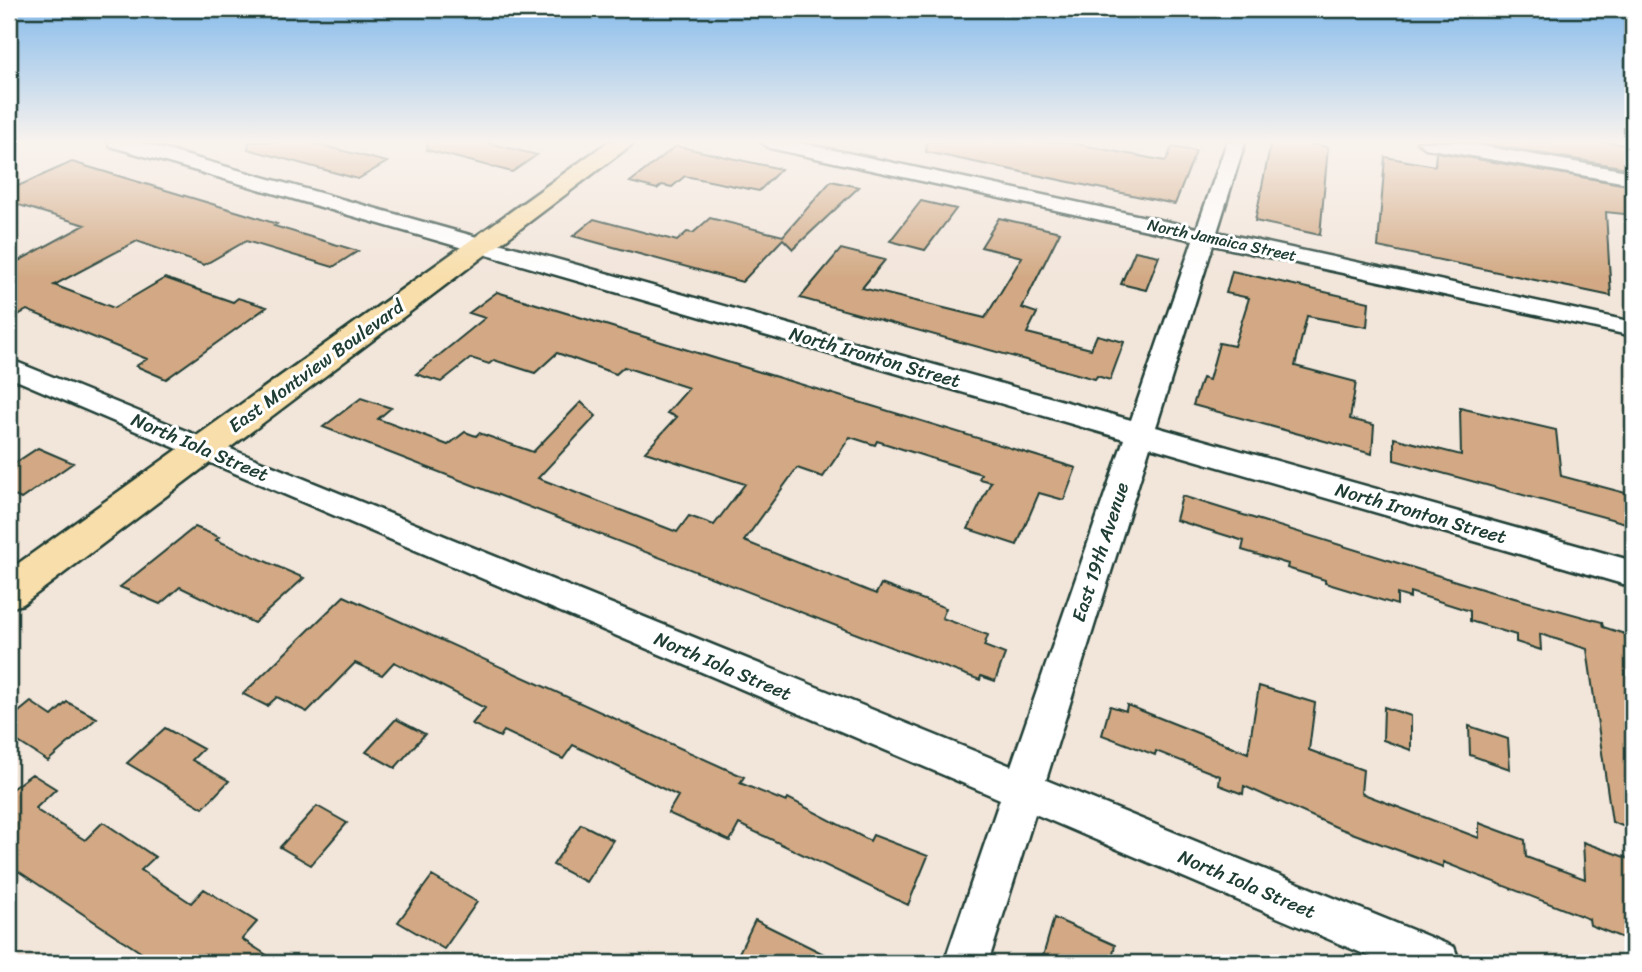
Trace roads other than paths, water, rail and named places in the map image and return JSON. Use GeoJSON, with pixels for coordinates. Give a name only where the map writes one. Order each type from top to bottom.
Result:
{"type":"FeatureCollection","features":[{"type":"Feature","properties":{"kind":"main road","name":"East Montview Boulevard"},"geometry":{"type":"LineString","coordinates":[[9,592],[561,187]]}},
{"type":"Feature","properties":{"kind":"street","name":"North Ironton Street"},"geometry":{"type":"LineString","coordinates":[[278,187],[1633,574]]}},
{"type":"Feature","properties":{"kind":"street","name":"North Jamaica Street"},"geometry":{"type":"LineString","coordinates":[[980,187],[1633,329]]}},
{"type":"Feature","properties":{"kind":"street","name":"East 19th Avenue"},"geometry":{"type":"LineString","coordinates":[[966,963],[1221,187]]}},
{"type":"Feature","properties":{"kind":"street","name":"North Iola Street"},"geometry":{"type":"LineString","coordinates":[[9,367],[1438,963]]}}]}
